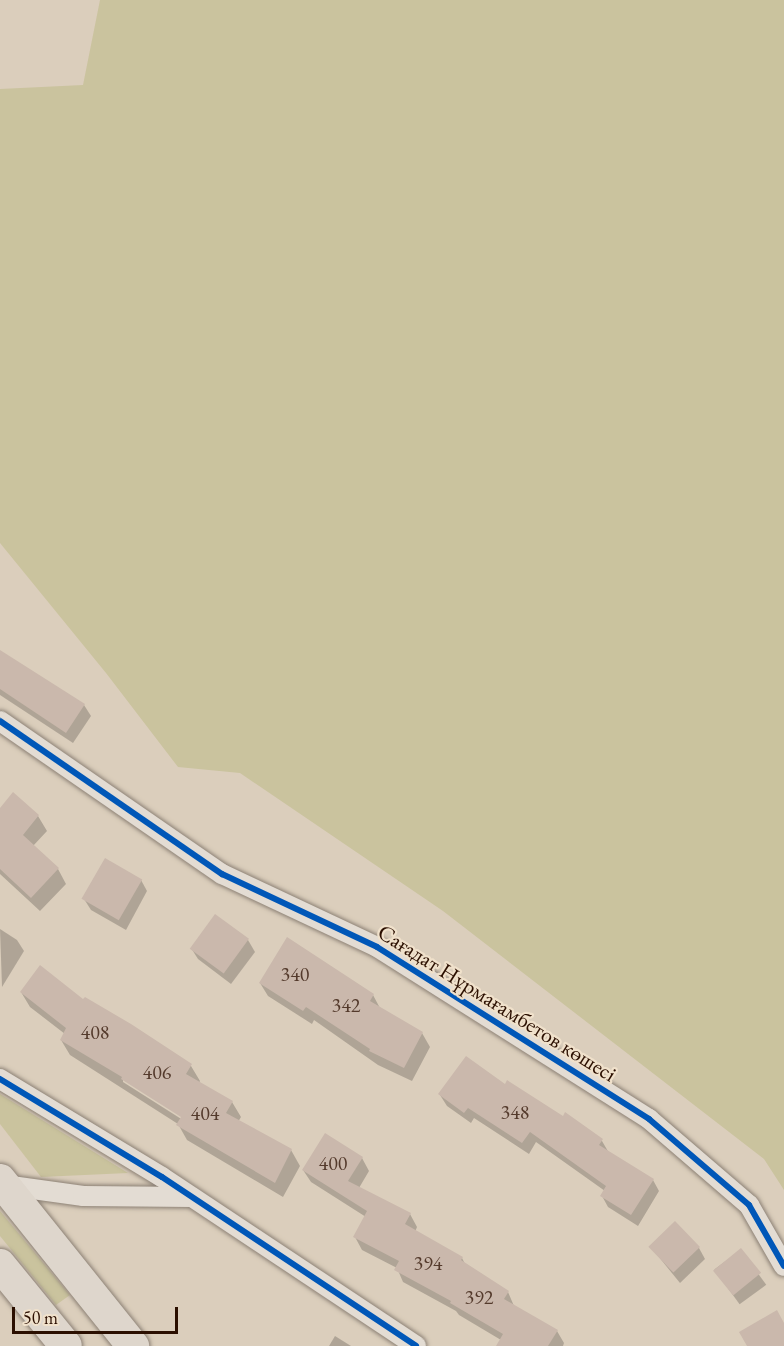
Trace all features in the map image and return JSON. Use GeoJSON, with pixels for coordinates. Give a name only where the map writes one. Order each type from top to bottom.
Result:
{"type":"FeatureCollection","features":[{"type":"Feature","properties":{"kind":"main road"},"geometry":{"type":"LineString","coordinates":[[2,1182],[133,1346]]}},
{"type":"Feature","properties":{"kind":"main road"},"geometry":{"type":"LineString","coordinates":[[0,1265],[66,1346]]}},
{"type":"Feature","properties":{"kind":"street","name":"Сағадат Нұрмағамбетов көшесі"},"geometry":{"type":"LineString","coordinates":[[0,721],[222,874],[377,947],[649,1119],[749,1205],[784,1266]]}},
{"type":"Feature","properties":{"kind":"street"},"geometry":{"type":"LineString","coordinates":[[0,1079],[192,1197],[416,1346]]}},
{"type":"Feature","properties":{"kind":"street"},"geometry":{"type":"LineString","coordinates":[[2,1182],[83,1196],[192,1197]]}},
{"type":"Feature","properties":{"kind":"shaded area"},"geometry":{"type":"Polygon","coordinates":[[[100,0],[784,0],[784,1190],[764,1159],[443,911],[240,773],[178,767],[106,673],[0,543],[0,89],[83,85],[100,0]]]}},
{"type":"Feature","properties":{"kind":"shaded area"},"geometry":{"type":"Polygon","coordinates":[[[0,1094],[128,1173],[41,1177],[0,1124],[0,1094]]]}},
{"type":"Feature","properties":{"kind":"shaded area"},"geometry":{"type":"Polygon","coordinates":[[[0,1211],[70,1295],[56,1305],[0,1236],[0,1211]]]}},
{"type":"Feature","properties":{"kind":"building"},"geometry":{"type":"Polygon","coordinates":[[[0,650],[85,704],[66,733],[0,689],[0,650]]]}},
{"type":"Feature","properties":{"kind":"building"},"geometry":{"type":"Polygon","coordinates":[[[13,792],[39,815],[23,835],[59,868],[31,898],[0,869],[0,808],[13,792]]]}},
{"type":"Feature","properties":{"kind":"building"},"geometry":{"type":"Polygon","coordinates":[[[105,858],[142,880],[119,920],[82,899],[105,858]]]}},
{"type":"Feature","properties":{"kind":"building"},"geometry":{"type":"Polygon","coordinates":[[[215,914],[249,939],[224,973],[190,949],[215,914]]]}},
{"type":"Feature","properties":{"kind":"building"},"geometry":{"type":"Polygon","coordinates":[[[287,937],[374,994],[370,1001],[423,1032],[404,1068],[369,1051],[370,1049],[306,1007],[303,1011],[259,983],[287,937]]]}},
{"type":"Feature","properties":{"kind":"building"},"geometry":{"type":"Polygon","coordinates":[[[40,965],[83,999],[85,997],[131,1024],[192,1064],[186,1074],[233,1101],[226,1113],[292,1149],[275,1183],[176,1125],[181,1117],[121,1079],[122,1077],[60,1040],[66,1028],[20,992],[40,965]]]}},
{"type":"Feature","properties":{"kind":"building"},"geometry":{"type":"Polygon","coordinates":[[[466,1056],[505,1084],[507,1080],[563,1116],[565,1112],[603,1139],[599,1145],[654,1179],[631,1215],[600,1196],[606,1186],[530,1132],[522,1143],[468,1108],[464,1113],[438,1094],[466,1056]]]}},
{"type":"Feature","properties":{"kind":"building"},"geometry":{"type":"Polygon","coordinates":[[[325,1133],[363,1157],[348,1181],[411,1213],[405,1224],[463,1257],[461,1260],[509,1291],[504,1299],[558,1330],[548,1346],[496,1346],[503,1334],[450,1303],[451,1301],[394,1270],[399,1261],[353,1237],[367,1211],[302,1170],[325,1133]]]}},
{"type":"Feature","properties":{"kind":"building"},"geometry":{"type":"Polygon","coordinates":[[[675,1221],[700,1247],[673,1273],[648,1247],[675,1221]]]}},
{"type":"Feature","properties":{"kind":"building"},"geometry":{"type":"Polygon","coordinates":[[[741,1248],[761,1273],[733,1296],[713,1271],[741,1248]]]}},
{"type":"Feature","properties":{"kind":"building"},"geometry":{"type":"Polygon","coordinates":[[[777,1310],[784,1323],[784,1346],[747,1346],[739,1332],[777,1310]]]}},
{"type":"Feature","properties":{"kind":"cycle path"},"geometry":{"type":"LineString","coordinates":[[0,721],[222,874],[377,947],[649,1119],[749,1205],[784,1266]]}},
{"type":"Feature","properties":{"kind":"cycle path"},"geometry":{"type":"LineString","coordinates":[[0,1079],[162,1177],[416,1346]]}}]}
